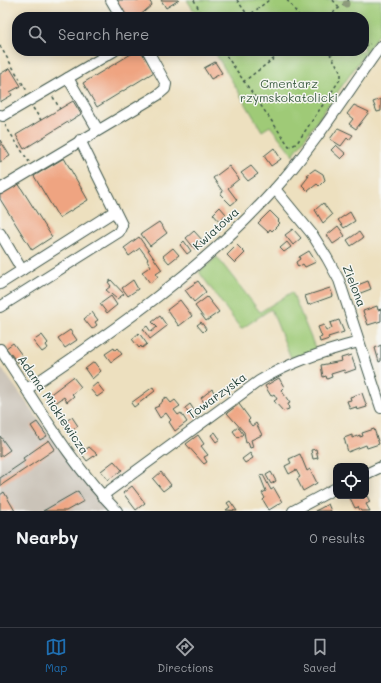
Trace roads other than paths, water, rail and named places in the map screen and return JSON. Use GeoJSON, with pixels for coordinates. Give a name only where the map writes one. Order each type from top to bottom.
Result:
{"type":"FeatureCollection","features":[{"type":"Feature","properties":{"kind":"street"},"geometry":{"type":"LineString","coordinates":[[111,0],[118,12]]}},
{"type":"Feature","properties":{"kind":"street","name":"Kwiatowa"},"geometry":{"type":"LineString","coordinates":[[27,389],[87,349],[151,302],[219,245],[275,189],[299,160],[381,46]]}},
{"type":"Feature","properties":{"kind":"street"},"geometry":{"type":"LineString","coordinates":[[2,116],[33,104],[68,78],[105,56]]}},
{"type":"Feature","properties":{"kind":"street"},"geometry":{"type":"LineString","coordinates":[[0,189],[80,140],[158,95],[165,88],[165,80],[151,56]]}},
{"type":"Feature","properties":{"kind":"street"},"geometry":{"type":"LineString","coordinates":[[68,78],[98,130]]}},
{"type":"Feature","properties":{"kind":"street"},"geometry":{"type":"LineString","coordinates":[[0,307],[119,232],[122,225],[80,140]]}},
{"type":"Feature","properties":{"kind":"street","name":"Zielona"},"geometry":{"type":"LineString","coordinates":[[275,189],[312,234],[339,280],[381,408]]}},
{"type":"Feature","properties":{"kind":"street"},"geometry":{"type":"LineString","coordinates":[[0,284],[115,211]]}},
{"type":"Feature","properties":{"kind":"street"},"geometry":{"type":"LineString","coordinates":[[0,233],[22,270]]}},
{"type":"Feature","properties":{"kind":"street","name":"Towarzyska"},"geometry":{"type":"LineString","coordinates":[[102,496],[278,369],[333,349],[359,342]]}},
{"type":"Feature","properties":{"kind":"street","name":"Adama Mickiewicza"},"geometry":{"type":"LineString","coordinates":[[0,348],[64,447],[102,496],[118,511]]}},
{"type":"Feature","properties":{"kind":"street"},"geometry":{"type":"LineString","coordinates":[[369,473],[381,467]]}},
{"type":"Feature","properties":{"kind":"street"},"geometry":{"type":"LineString","coordinates":[[293,511],[333,490]]}},
{"type":"Feature","properties":{"kind":"park label","name":"Cmentarz rzymskokatolicki"},"geometry":{"type":"Point","coordinates":[289,91]}}]}
